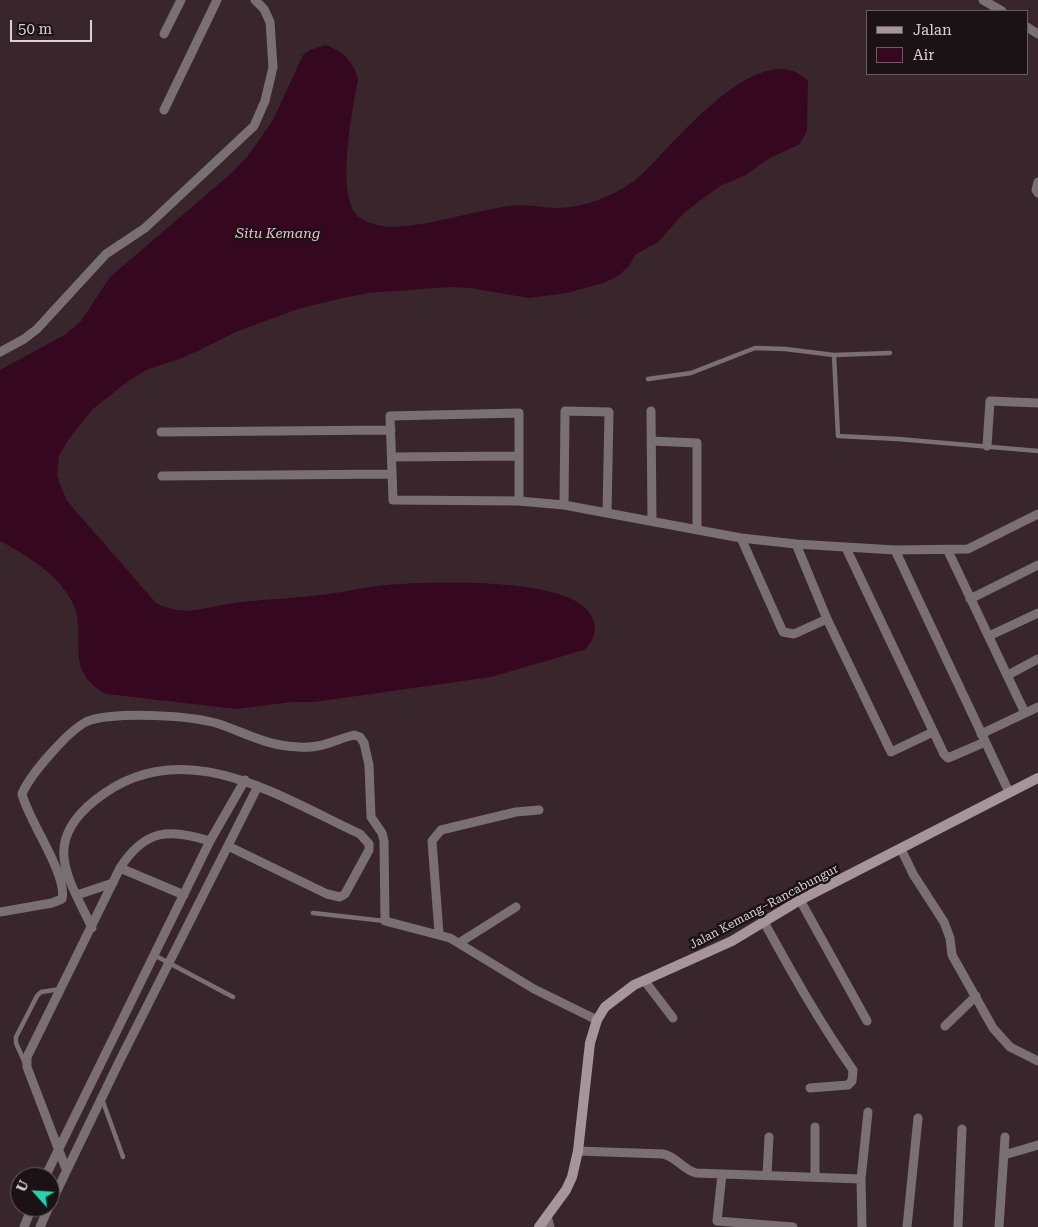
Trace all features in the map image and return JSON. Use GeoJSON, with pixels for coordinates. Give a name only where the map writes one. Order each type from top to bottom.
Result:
{"type":"FeatureCollection","features":[{"type":"Feature","properties":{"kind":"street"},"geometry":{"type":"LineString","coordinates":[[164,34],[181,0]]}},
{"type":"Feature","properties":{"kind":"street"},"geometry":{"type":"LineString","coordinates":[[164,110],[217,0]]}},
{"type":"Feature","properties":{"kind":"street"},"geometry":{"type":"LineString","coordinates":[[0,352],[24,339],[37,329],[106,254],[145,228],[254,126],[266,101],[273,67],[270,22],[264,9],[255,0]]}},
{"type":"Feature","properties":{"kind":"street"},"geometry":{"type":"LineString","coordinates":[[983,0],[1000,10]]}},
{"type":"Feature","properties":{"kind":"street"},"geometry":{"type":"LineString","coordinates":[[1038,182],[1036,190],[1038,193]]}},
{"type":"Feature","properties":{"kind":"street"},"geometry":{"type":"LineString","coordinates":[[987,446],[990,402],[1038,403]]}},
{"type":"Feature","properties":{"kind":"street"},"geometry":{"type":"LineString","coordinates":[[564,506],[566,411],[609,412],[607,513]]}},
{"type":"Feature","properties":{"kind":"street"},"geometry":{"type":"LineString","coordinates":[[651,411],[652,521]]}},
{"type":"Feature","properties":{"kind":"street"},"geometry":{"type":"LineString","coordinates":[[519,501],[519,413],[390,416],[393,500],[519,501],[607,513],[741,538],[846,548],[895,550],[948,551],[968,549],[1038,514]]}},
{"type":"Feature","properties":{"kind":"street"},"geometry":{"type":"LineString","coordinates":[[160,432],[391,430]]}},
{"type":"Feature","properties":{"kind":"street"},"geometry":{"type":"LineString","coordinates":[[651,441],[697,443],[697,530]]}},
{"type":"Feature","properties":{"kind":"street"},"geometry":{"type":"LineString","coordinates":[[392,457],[519,456]]}},
{"type":"Feature","properties":{"kind":"street"},"geometry":{"type":"LineString","coordinates":[[162,476],[392,474]]}},
{"type":"Feature","properties":{"kind":"street"},"geometry":{"type":"LineString","coordinates":[[741,538],[783,632],[794,634],[827,619]]}},
{"type":"Feature","properties":{"kind":"street"},"geometry":{"type":"LineString","coordinates":[[796,544],[827,619],[892,752],[933,732]]}},
{"type":"Feature","properties":{"kind":"street"},"geometry":{"type":"LineString","coordinates":[[846,548],[940,749],[948,758],[1038,706]]}},
{"type":"Feature","properties":{"kind":"street"},"geometry":{"type":"LineString","coordinates":[[895,550],[1009,792]]}},
{"type":"Feature","properties":{"kind":"street"},"geometry":{"type":"LineString","coordinates":[[948,551],[1025,713]]}},
{"type":"Feature","properties":{"kind":"street"},"geometry":{"type":"LineString","coordinates":[[970,599],[1038,565]]}},
{"type":"Feature","properties":{"kind":"street"},"geometry":{"type":"LineString","coordinates":[[989,636],[1038,613]]}},
{"type":"Feature","properties":{"kind":"street"},"geometry":{"type":"LineString","coordinates":[[1008,675],[1038,660]]}},
{"type":"Feature","properties":{"kind":"street"},"geometry":{"type":"LineString","coordinates":[[0,912],[56,903],[62,897],[58,876],[22,794],[25,787],[80,724],[104,718],[147,716],[208,722],[257,740],[299,747],[324,746],[354,735],[360,737],[364,743],[369,765],[371,817],[382,833],[384,841],[385,921],[439,933],[459,943],[534,989],[597,1020]]}},
{"type":"Feature","properties":{"kind":"street"},"geometry":{"type":"LineString","coordinates":[[92,928],[62,858],[65,837],[91,803],[105,792],[138,775],[171,768],[200,770],[245,780],[360,834],[367,840],[369,850],[345,894],[340,897],[327,894],[228,846]]}},
{"type":"Feature","properties":{"kind":"street","name":"Jalan Kemang–Rancabungur"},"geometry":{"type":"LineString","coordinates":[[539,1227],[566,1190],[578,1151],[590,1043],[597,1020],[605,1007],[622,992],[644,980],[723,945],[800,900],[1038,778]]}},
{"type":"Feature","properties":{"kind":"street"},"geometry":{"type":"LineString","coordinates":[[50,1167],[210,842],[245,780]]}},
{"type":"Feature","properties":{"kind":"street"},"geometry":{"type":"LineString","coordinates":[[60,1183],[168,963],[258,786]]}},
{"type":"Feature","properties":{"kind":"street"},"geometry":{"type":"LineString","coordinates":[[439,933],[432,841],[435,835],[441,830],[516,812],[540,810]]}},
{"type":"Feature","properties":{"kind":"street"},"geometry":{"type":"LineString","coordinates":[[66,1169],[27,1067],[27,1057],[130,851],[151,837],[179,833],[210,842]]}},
{"type":"Feature","properties":{"kind":"street"},"geometry":{"type":"LineString","coordinates":[[901,849],[913,874],[944,922],[950,938],[952,955],[993,1028],[1005,1042],[1018,1052],[1038,1062]]}},
{"type":"Feature","properties":{"kind":"street"},"geometry":{"type":"LineString","coordinates":[[120,868],[184,895]]}},
{"type":"Feature","properties":{"kind":"street"},"geometry":{"type":"LineString","coordinates":[[77,895],[113,883]]}},
{"type":"Feature","properties":{"kind":"street"},"geometry":{"type":"LineString","coordinates":[[800,900],[866,1021]]}},
{"type":"Feature","properties":{"kind":"street"},"geometry":{"type":"LineString","coordinates":[[459,943],[516,907]]}},
{"type":"Feature","properties":{"kind":"street"},"geometry":{"type":"LineString","coordinates":[[764,922],[802,992],[853,1070],[852,1081],[848,1084],[810,1088]]}},
{"type":"Feature","properties":{"kind":"street"},"geometry":{"type":"LineString","coordinates":[[644,980],[672,1018]]}},
{"type":"Feature","properties":{"kind":"street"},"geometry":{"type":"LineString","coordinates":[[945,1026],[976,996]]}},
{"type":"Feature","properties":{"kind":"street"},"geometry":{"type":"LineString","coordinates":[[862,1227],[861,1179],[868,1112]]}},
{"type":"Feature","properties":{"kind":"street"},"geometry":{"type":"LineString","coordinates":[[907,1227],[918,1118]]}},
{"type":"Feature","properties":{"kind":"street"},"geometry":{"type":"LineString","coordinates":[[815,1127],[815,1177]]}},
{"type":"Feature","properties":{"kind":"street"},"geometry":{"type":"LineString","coordinates":[[958,1227],[962,1129]]}},
{"type":"Feature","properties":{"kind":"street"},"geometry":{"type":"LineString","coordinates":[[767,1175],[769,1137]]}},
{"type":"Feature","properties":{"kind":"street"},"geometry":{"type":"LineString","coordinates":[[999,1227],[1005,1137]]}},
{"type":"Feature","properties":{"kind":"street"},"geometry":{"type":"LineString","coordinates":[[1004,1155],[1038,1145]]}},
{"type":"Feature","properties":{"kind":"street"},"geometry":{"type":"LineString","coordinates":[[578,1151],[663,1154],[671,1156],[689,1171],[861,1179]]}},
{"type":"Feature","properties":{"kind":"street"},"geometry":{"type":"LineString","coordinates":[[722,1174],[717,1224],[793,1227]]}},
{"type":"Feature","properties":{"kind":"street"},"geometry":{"type":"LineString","coordinates":[[547,1216],[550,1227]]}},
{"type":"Feature","properties":{"kind":"lane"},"geometry":{"type":"LineString","coordinates":[[648,380],[691,373],[755,348],[785,348],[834,355],[890,352]]}},
{"type":"Feature","properties":{"kind":"lane"},"geometry":{"type":"LineString","coordinates":[[834,355],[838,436],[1038,451]]}},
{"type":"Feature","properties":{"kind":"lane"},"geometry":{"type":"LineString","coordinates":[[313,914],[385,921]]}},
{"type":"Feature","properties":{"kind":"lane"},"geometry":{"type":"LineString","coordinates":[[154,955],[233,997]]}},
{"type":"Feature","properties":{"kind":"lane"},"geometry":{"type":"LineString","coordinates":[[27,1067],[16,1043],[16,1037],[37,996],[41,992],[61,989]]}},
{"type":"Feature","properties":{"kind":"lane"},"geometry":{"type":"LineString","coordinates":[[101,1098],[122,1156]]}},
{"type":"Feature","properties":{"kind":"water","name":"Situ Kemang"},"geometry":{"type":"Polygon","coordinates":[[[325,45],[337,50],[347,58],[354,68],[358,80],[350,126],[347,162],[348,195],[352,208],[364,220],[383,226],[394,227],[421,224],[509,206],[569,207],[583,205],[603,198],[632,182],[720,98],[744,81],[767,71],[789,70],[808,81],[807,130],[800,144],[768,159],[746,175],[720,186],[685,212],[658,242],[635,255],[630,265],[618,276],[603,283],[567,293],[529,298],[470,288],[450,287],[368,293],[301,308],[238,331],[185,357],[146,370],[127,382],[93,409],[68,440],[59,456],[57,476],[67,501],[156,603],[167,608],[188,611],[198,610],[241,602],[317,595],[398,584],[481,583],[510,585],[561,595],[579,603],[585,608],[593,619],[595,632],[584,650],[491,677],[314,702],[292,702],[237,709],[106,694],[93,685],[80,665],[77,619],[74,606],[68,595],[43,568],[0,541],[0,370],[66,334],[81,321],[110,277],[235,170],[250,153],[273,120],[303,55],[310,50],[325,45]]]}}]}
